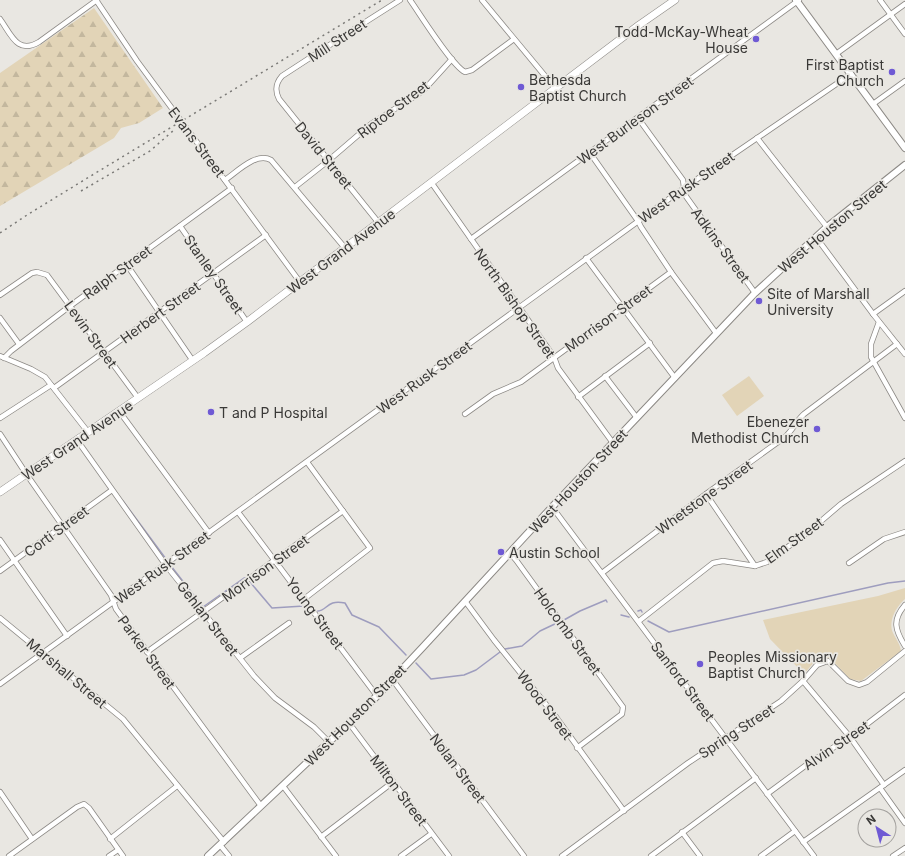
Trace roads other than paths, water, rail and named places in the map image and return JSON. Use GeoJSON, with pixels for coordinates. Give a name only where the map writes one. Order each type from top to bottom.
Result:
{"type":"FeatureCollection","features":[{"type":"Feature","properties":{"kind":"highway","name":"West Grand Avenue"},"geometry":{"type":"LineString","coordinates":[[0,492],[193,361],[247,322],[555,88],[674,0]]}},
{"type":"Feature","properties":{"kind":"main road"},"geometry":{"type":"LineString","coordinates":[[798,0],[905,148]]}},
{"type":"Feature","properties":{"kind":"main road","name":"West Houston Street"},"geometry":{"type":"LineString","coordinates":[[208,856],[377,696],[552,507],[755,293],[826,227],[905,164]]}},
{"type":"Feature","properties":{"kind":"street"},"geometry":{"type":"LineString","coordinates":[[0,19],[16,42],[24,47],[39,42],[96,0]]}},
{"type":"Feature","properties":{"kind":"street","name":"Evans Street"},"geometry":{"type":"LineString","coordinates":[[96,0],[137,61],[300,282]]}},
{"type":"Feature","properties":{"kind":"street","name":"Mill Street"},"geometry":{"type":"LineString","coordinates":[[276,85],[282,76],[400,0]]}},
{"type":"Feature","properties":{"kind":"street"},"geometry":{"type":"LineString","coordinates":[[410,0],[452,59],[463,71],[468,72],[472,70],[514,39]]}},
{"type":"Feature","properties":{"kind":"street"},"geometry":{"type":"LineString","coordinates":[[482,0],[555,88]]}},
{"type":"Feature","properties":{"kind":"street","name":"West Burleson Street"},"geometry":{"type":"LineString","coordinates":[[471,239],[798,0]]}},
{"type":"Feature","properties":{"kind":"street"},"geometry":{"type":"LineString","coordinates":[[880,0],[905,34]]}},
{"type":"Feature","properties":{"kind":"street"},"geometry":{"type":"LineString","coordinates":[[836,54],[905,4]]}},
{"type":"Feature","properties":{"kind":"street","name":"Riptoe Street"},"geometry":{"type":"LineString","coordinates":[[295,187],[371,124],[423,91],[452,59]]}},
{"type":"Feature","properties":{"kind":"street","name":"West Rusk Street"},"geometry":{"type":"LineString","coordinates":[[0,684],[586,258],[684,188],[851,74]]}},
{"type":"Feature","properties":{"kind":"street"},"geometry":{"type":"LineString","coordinates":[[873,104],[905,81]]}},
{"type":"Feature","properties":{"kind":"street","name":"David Street"},"geometry":{"type":"LineString","coordinates":[[276,85],[279,99],[378,222]]}},
{"type":"Feature","properties":{"kind":"street","name":"Adkins Street"},"geometry":{"type":"LineString","coordinates":[[638,118],[683,180],[686,195],[755,293]]}},
{"type":"Feature","properties":{"kind":"street"},"geometry":{"type":"LineString","coordinates":[[757,138],[826,227]]}},
{"type":"Feature","properties":{"kind":"street"},"geometry":{"type":"LineString","coordinates":[[590,153],[638,221],[671,272],[716,333]]}},
{"type":"Feature","properties":{"kind":"street"},"geometry":{"type":"LineString","coordinates":[[225,180],[254,160],[263,157],[267,158],[274,163],[295,187],[345,248]]}},
{"type":"Feature","properties":{"kind":"street","name":"North Bishop Street"},"geometry":{"type":"LineString","coordinates":[[431,182],[518,308],[554,357],[558,368],[613,443]]}},
{"type":"Feature","properties":{"kind":"street","name":"Ralph Street"},"geometry":{"type":"LineString","coordinates":[[2,357],[232,188]]}},
{"type":"Feature","properties":{"kind":"street","name":"Stanley Street"},"geometry":{"type":"LineString","coordinates":[[180,226],[247,322]]}},
{"type":"Feature","properties":{"kind":"street","name":"Herbert Street"},"geometry":{"type":"LineString","coordinates":[[0,418],[53,386],[104,352],[266,235]]}},
{"type":"Feature","properties":{"kind":"street"},"geometry":{"type":"LineString","coordinates":[[816,237],[879,322],[905,354]]}},
{"type":"Feature","properties":{"kind":"street"},"geometry":{"type":"LineString","coordinates":[[586,258],[675,378]]}},
{"type":"Feature","properties":{"kind":"street"},"geometry":{"type":"LineString","coordinates":[[127,265],[193,361]]}},
{"type":"Feature","properties":{"kind":"street","name":"Levin Street"},"geometry":{"type":"LineString","coordinates":[[0,295],[28,275],[37,272],[42,273],[51,279],[138,398]]}},
{"type":"Feature","properties":{"kind":"street","name":"Morrison Street"},"geometry":{"type":"LineString","coordinates":[[465,414],[489,396],[517,384],[671,272]]}},
{"type":"Feature","properties":{"kind":"street"},"geometry":{"type":"LineString","coordinates":[[874,314],[905,291]]}},
{"type":"Feature","properties":{"kind":"street"},"geometry":{"type":"LineString","coordinates":[[0,318],[19,344]]}},
{"type":"Feature","properties":{"kind":"street"},"geometry":{"type":"LineString","coordinates":[[879,322],[871,347],[870,357],[905,418]]}},
{"type":"Feature","properties":{"kind":"street"},"geometry":{"type":"LineString","coordinates":[[578,396],[650,343]]}},
{"type":"Feature","properties":{"kind":"street","name":"Whetstone Street"},"geometry":{"type":"LineString","coordinates":[[602,573],[706,494],[781,441],[792,432],[799,419],[804,414],[898,344]]}},
{"type":"Feature","properties":{"kind":"street"},"geometry":{"type":"LineString","coordinates":[[2,357],[45,377],[88,432]]}},
{"type":"Feature","properties":{"kind":"street"},"geometry":{"type":"LineString","coordinates":[[605,376],[637,418]]}},
{"type":"Feature","properties":{"kind":"street"},"geometry":{"type":"LineString","coordinates":[[119,411],[209,533]]}},
{"type":"Feature","properties":{"kind":"street","name":"Parker Street"},"geometry":{"type":"LineString","coordinates":[[0,434],[111,595],[116,609],[261,806]]}},
{"type":"Feature","properties":{"kind":"street","name":"Gehlan Street"},"geometry":{"type":"LineString","coordinates":[[77,440],[166,564],[262,685],[275,698],[314,727],[330,742]]}},
{"type":"Feature","properties":{"kind":"street","name":"Elm Street"},"geometry":{"type":"LineString","coordinates":[[639,621],[713,563],[722,561],[755,566],[771,559],[845,502],[858,495],[905,461]]}},
{"type":"Feature","properties":{"kind":"street"},"geometry":{"type":"LineString","coordinates":[[304,599],[370,548],[307,462]]}},
{"type":"Feature","properties":{"kind":"street","name":"Corti Street"},"geometry":{"type":"LineString","coordinates":[[0,571],[112,490]]}},
{"type":"Feature","properties":{"kind":"street"},"geometry":{"type":"LineString","coordinates":[[706,494],[755,566]]}},
{"type":"Feature","properties":{"kind":"street","name":"Sanford Street"},"geometry":{"type":"LineString","coordinates":[[552,507],[814,856]]}},
{"type":"Feature","properties":{"kind":"street","name":"Morrison Street"},"geometry":{"type":"LineString","coordinates":[[147,652],[343,511]]}},
{"type":"Feature","properties":{"kind":"street","name":"Young Street"},"geometry":{"type":"LineString","coordinates":[[238,512],[377,696]]}},
{"type":"Feature","properties":{"kind":"street"},"geometry":{"type":"LineString","coordinates":[[849,563],[884,539],[905,532]]}},
{"type":"Feature","properties":{"kind":"street"},"geometry":{"type":"LineString","coordinates":[[0,540],[67,636]]}},
{"type":"Feature","properties":{"kind":"street","name":"Holcomb Street"},"geometry":{"type":"LineString","coordinates":[[510,553],[622,704],[624,709],[622,714],[577,748]]}},
{"type":"Feature","properties":{"kind":"street","name":"Wood Street"},"geometry":{"type":"LineString","coordinates":[[465,601],[494,640],[552,712],[624,811]]}},
{"type":"Feature","properties":{"kind":"street"},"geometry":{"type":"LineString","coordinates":[[905,605],[897,618],[896,627],[905,646]]}},
{"type":"Feature","properties":{"kind":"street","name":"Marshall Street"},"geometry":{"type":"LineString","coordinates":[[0,618],[114,712],[132,730],[222,843],[229,856]]}},
{"type":"Feature","properties":{"kind":"street"},"geometry":{"type":"LineString","coordinates":[[240,658],[289,623]]}},
{"type":"Feature","properties":{"kind":"street","name":"Spring Street"},"geometry":{"type":"LineString","coordinates":[[562,856],[568,854],[688,762],[781,701],[803,681],[817,665],[828,662],[848,681],[859,685],[867,682],[905,651]]}},
{"type":"Feature","properties":{"kind":"street","name":"Nolan Street"},"geometry":{"type":"LineString","coordinates":[[392,680],[524,856]]}},
{"type":"Feature","properties":{"kind":"street"},"geometry":{"type":"LineString","coordinates":[[803,681],[850,737],[905,823]]}},
{"type":"Feature","properties":{"kind":"street","name":"Alvin Street"},"geometry":{"type":"LineString","coordinates":[[767,794],[809,763],[850,737],[905,695]]}},
{"type":"Feature","properties":{"kind":"street","name":"Milton Street"},"geometry":{"type":"LineString","coordinates":[[349,723],[449,856]]}},
{"type":"Feature","properties":{"kind":"street"},"geometry":{"type":"LineString","coordinates":[[803,842],[905,770]]}},
{"type":"Feature","properties":{"kind":"street"},"geometry":{"type":"LineString","coordinates":[[651,856],[756,778]]}},
{"type":"Feature","properties":{"kind":"street"},"geometry":{"type":"LineString","coordinates":[[321,837],[393,782]]}},
{"type":"Feature","properties":{"kind":"street"},"geometry":{"type":"LineString","coordinates":[[110,839],[177,786]]}},
{"type":"Feature","properties":{"kind":"street"},"geometry":{"type":"LineString","coordinates":[[283,786],[336,856]]}},
{"type":"Feature","properties":{"kind":"street"},"geometry":{"type":"LineString","coordinates":[[0,792],[32,839]]}},
{"type":"Feature","properties":{"kind":"street"},"geometry":{"type":"LineString","coordinates":[[9,856],[77,807],[84,804],[89,808],[123,856]]}},
{"type":"Feature","properties":{"kind":"street"},"geometry":{"type":"LineString","coordinates":[[761,856],[795,831]]}},
{"type":"Feature","properties":{"kind":"street"},"geometry":{"type":"LineString","coordinates":[[682,832],[700,856]]}},
{"type":"Feature","properties":{"kind":"street"},"geometry":{"type":"LineString","coordinates":[[402,856],[431,834]]}},
{"type":"Feature","properties":{"kind":"street"},"geometry":{"type":"LineString","coordinates":[[893,856],[905,848]]}},
{"type":"Feature","properties":{"kind":"street"},"geometry":{"type":"LineString","coordinates":[[109,856],[118,850]]}},
{"type":"Feature","properties":{"kind":"waterway"},"geometry":{"type":"LineString","coordinates":[[123,501],[166,559]]}},
{"type":"Feature","properties":{"kind":"waterway"},"geometry":{"type":"LineString","coordinates":[[171,566],[203,607],[246,578]]}},
{"type":"Feature","properties":{"kind":"waterway"},"geometry":{"type":"LineString","coordinates":[[648,621],[669,632],[888,583],[905,581]]}},
{"type":"Feature","properties":{"kind":"waterway"},"geometry":{"type":"LineString","coordinates":[[250,582],[272,608],[304,606]]}},
{"type":"Feature","properties":{"kind":"waterway"},"geometry":{"type":"LineString","coordinates":[[564,620],[580,611],[606,600],[607,602]]}},
{"type":"Feature","properties":{"kind":"waterway"},"geometry":{"type":"LineString","coordinates":[[317,611],[334,603],[345,603],[352,615],[379,627],[406,655]]}},
{"type":"Feature","properties":{"kind":"waterway"},"geometry":{"type":"LineString","coordinates":[[638,611],[641,610],[642,612]]}},
{"type":"Feature","properties":{"kind":"waterway"},"geometry":{"type":"LineString","coordinates":[[621,615],[629,617]]}},
{"type":"Feature","properties":{"kind":"waterway"},"geometry":{"type":"LineString","coordinates":[[505,649],[522,646],[540,631],[559,622]]}},
{"type":"Feature","properties":{"kind":"waterway"},"geometry":{"type":"LineString","coordinates":[[416,663],[431,679],[464,675],[476,670],[500,652]]}},
{"type":"Feature","properties":{"kind":"railway"},"geometry":{"type":"LineString","coordinates":[[0,233],[89,177],[382,0]]}},
{"type":"Feature","properties":{"kind":"railway"},"geometry":{"type":"LineString","coordinates":[[81,191],[150,151],[174,130]]}},
{"type":"Feature","properties":{"kind":"place","name":"Todd-McKay-Wheat House"},"geometry":{"type":"Point","coordinates":[756,39]}},
{"type":"Feature","properties":{"kind":"place","name":"First Baptist Church"},"geometry":{"type":"Point","coordinates":[892,72]}},
{"type":"Feature","properties":{"kind":"place","name":"Bethesda Baptist Church"},"geometry":{"type":"Point","coordinates":[521,87]}},
{"type":"Feature","properties":{"kind":"place","name":"Site of Marshall University"},"geometry":{"type":"Point","coordinates":[759,301]}},
{"type":"Feature","properties":{"kind":"place","name":"T and P Hospital"},"geometry":{"type":"Point","coordinates":[211,412]}},
{"type":"Feature","properties":{"kind":"place","name":"Ebenezer Methodist Church"},"geometry":{"type":"Point","coordinates":[817,429]}},
{"type":"Feature","properties":{"kind":"place","name":"Austin School"},"geometry":{"type":"Point","coordinates":[501,552]}},
{"type":"Feature","properties":{"kind":"place","name":"Peoples Missionary Baptist Church"},"geometry":{"type":"Point","coordinates":[700,664]}}]}
